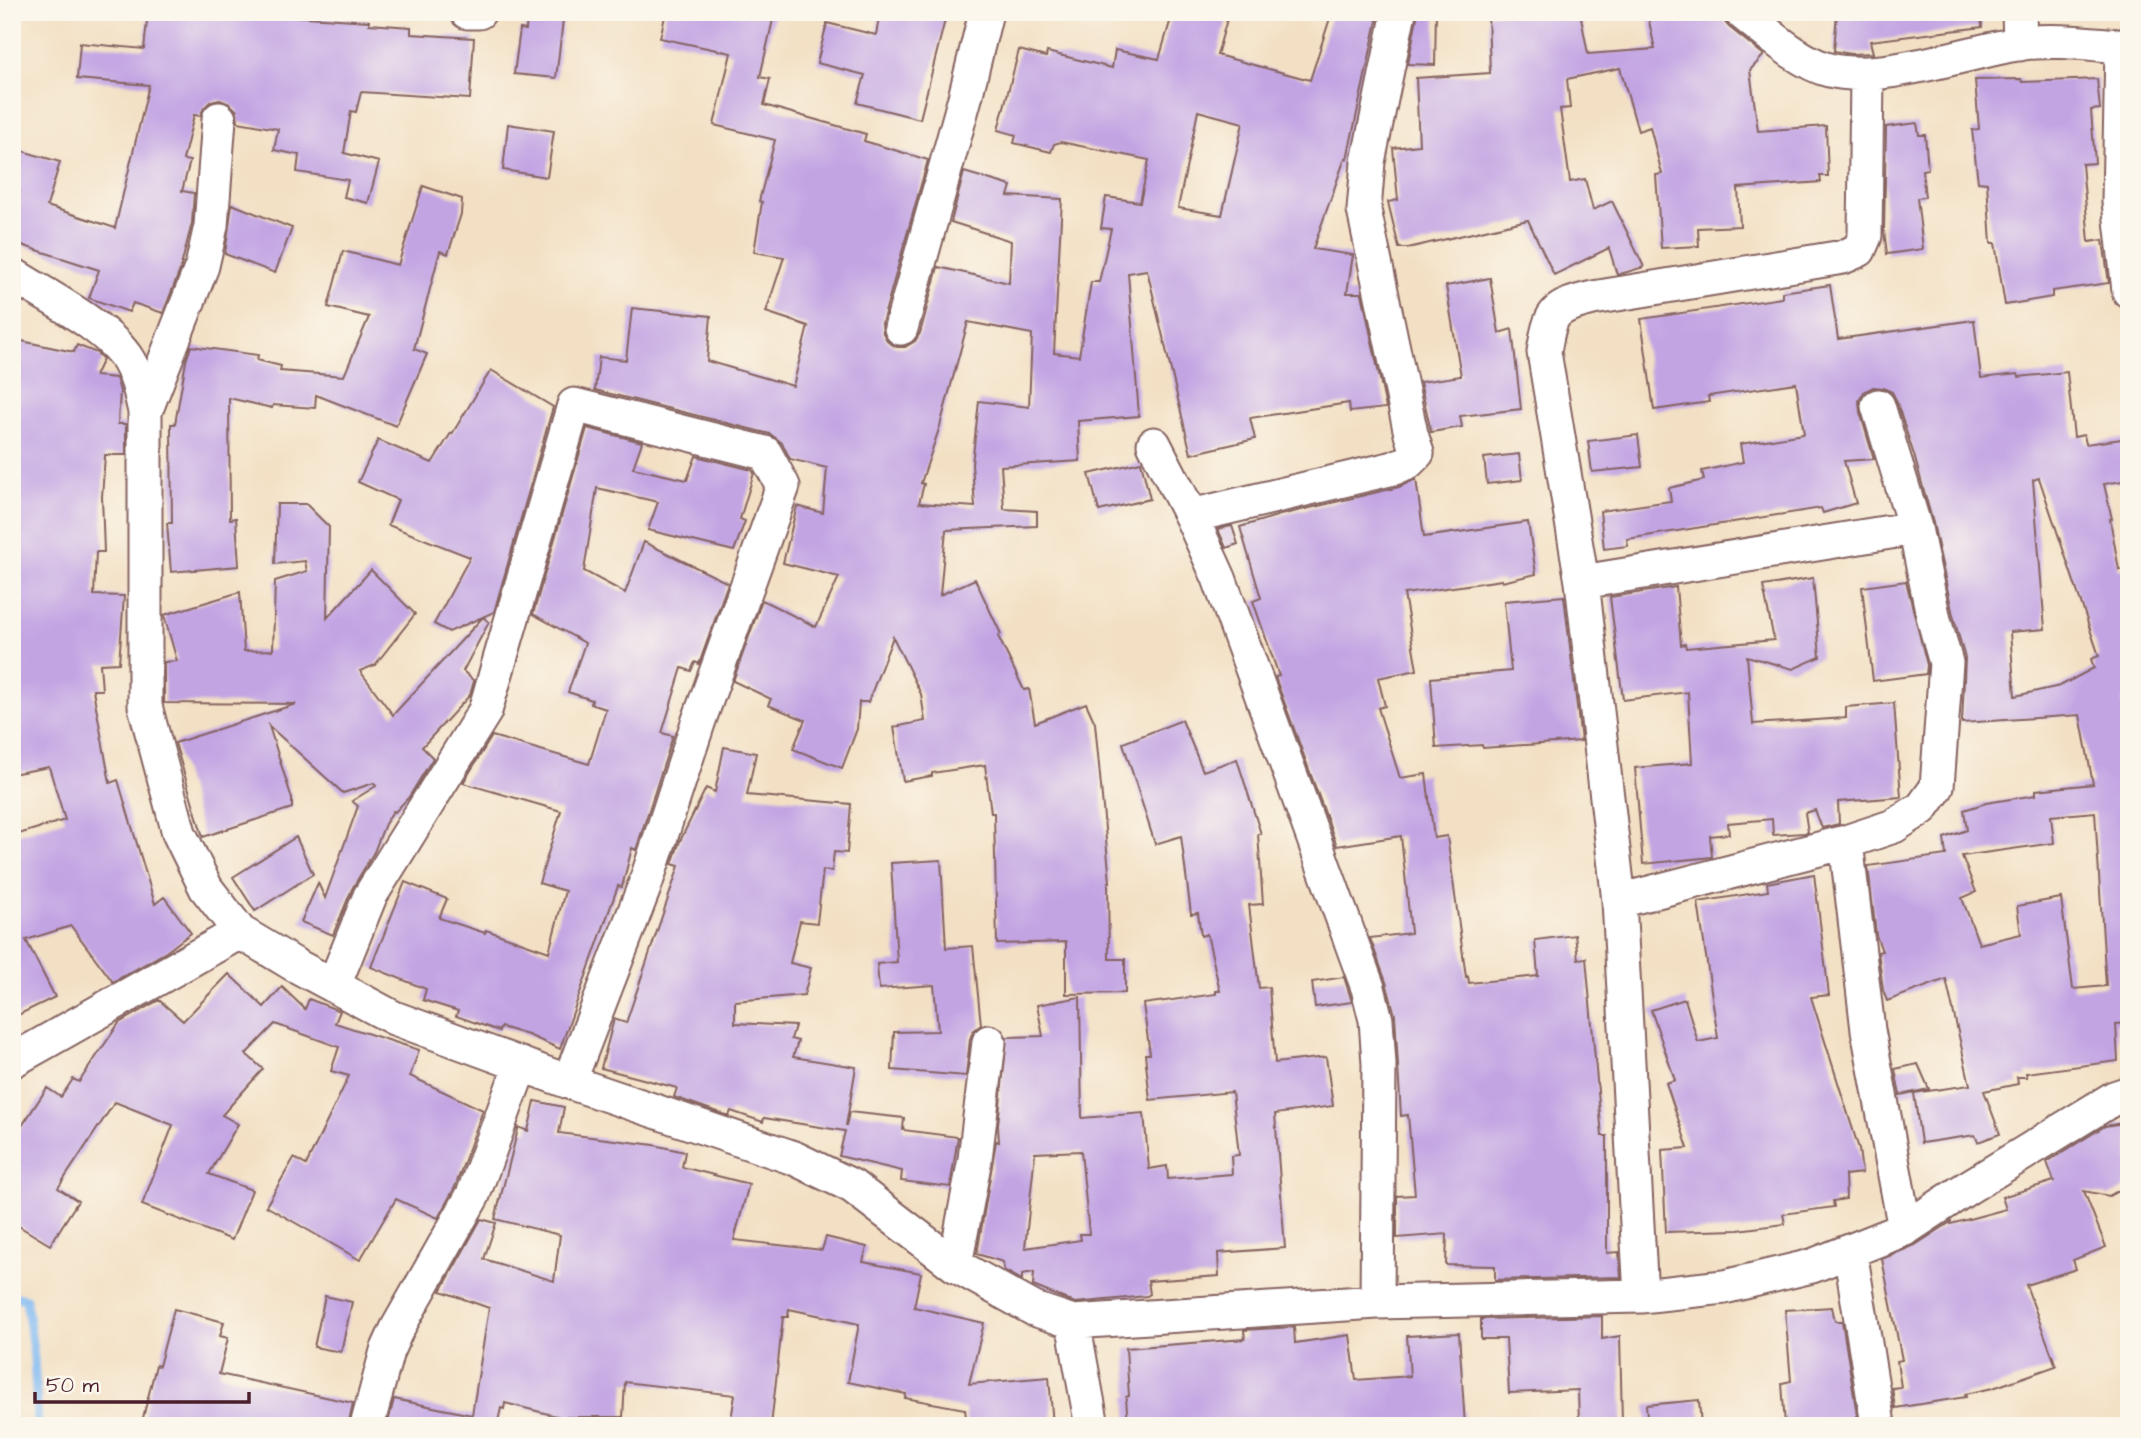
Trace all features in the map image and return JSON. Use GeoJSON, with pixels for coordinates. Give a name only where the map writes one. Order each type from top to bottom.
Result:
{"type":"FeatureCollection","features":[{"type":"Feature","properties":{"kind":"street"},"geometry":{"type":"LineString","coordinates":[[467,12],[479,12]]}},
{"type":"Feature","properties":{"kind":"street"},"geometry":{"type":"LineString","coordinates":[[901,328],[986,12]]}},
{"type":"Feature","properties":{"kind":"street"},"geometry":{"type":"LineString","coordinates":[[1191,516],[1394,468],[1408,462],[1417,453],[1364,210],[1368,162],[1398,12]]}},
{"type":"Feature","properties":{"kind":"street"},"geometry":{"type":"LineString","coordinates":[[1741,12],[1792,52],[1827,70],[1867,75],[2020,28],[2059,42],[2125,47],[2119,202],[2129,291]]}},
{"type":"Feature","properties":{"kind":"street"},"geometry":{"type":"LineString","coordinates":[[1641,1296],[1619,901],[1582,582],[1544,352],[1549,322],[1565,305],[1593,298],[1843,257],[1859,250],[1866,236],[1867,75]]}},
{"type":"Feature","properties":{"kind":"street"},"geometry":{"type":"LineString","coordinates":[[145,412],[202,266],[211,226],[219,119]]}},
{"type":"Feature","properties":{"kind":"street"},"geometry":{"type":"LineString","coordinates":[[12,274],[102,331],[128,359],[139,382],[145,412],[145,706],[179,833],[206,888],[240,932],[394,1018],[569,1082],[794,1158],[852,1186],[955,1265],[1034,1309],[1073,1322],[1377,1302],[1641,1296],[1724,1287],[1812,1265],[1905,1229],[2114,1098],[2129,1093]]}},
{"type":"Feature","properties":{"kind":"street"},"geometry":{"type":"LineString","coordinates":[[334,985],[370,896],[485,712],[574,405],[765,453],[783,486],[698,723],[645,886],[569,1082]]}},
{"type":"Feature","properties":{"kind":"street"},"geometry":{"type":"LineString","coordinates":[[1619,901],[1846,842],[1894,826],[1922,808],[1937,786],[1946,663],[1915,528],[1878,406]]}},
{"type":"Feature","properties":{"kind":"street"},"geometry":{"type":"LineString","coordinates":[[1154,444],[1191,516],[1233,616],[1374,1009],[1379,1064],[1377,1302]]}},
{"type":"Feature","properties":{"kind":"street"},"geometry":{"type":"LineString","coordinates":[[1582,582],[1915,528]]}},
{"type":"Feature","properties":{"kind":"street"},"geometry":{"type":"LineString","coordinates":[[1846,842],[1868,1031],[1905,1229]]}},
{"type":"Feature","properties":{"kind":"street"},"geometry":{"type":"LineString","coordinates":[[12,1062],[240,932]]}},
{"type":"Feature","properties":{"kind":"street"},"geometry":{"type":"LineString","coordinates":[[955,1265],[975,1159],[989,1042]]}},
{"type":"Feature","properties":{"kind":"street"},"geometry":{"type":"LineString","coordinates":[[367,1426],[387,1351],[472,1195],[521,1064]]}},
{"type":"Feature","properties":{"kind":"street"},"geometry":{"type":"LineString","coordinates":[[1850,1251],[1878,1424]]}},
{"type":"Feature","properties":{"kind":"street"},"geometry":{"type":"LineString","coordinates":[[1073,1322],[1092,1426]]}},
{"type":"Feature","properties":{"kind":"building"},"geometry":{"type":"Polygon","coordinates":[[[148,12],[293,12],[292,16],[369,21],[369,24],[411,27],[411,34],[474,38],[470,99],[361,92],[356,112],[351,111],[344,153],[379,162],[368,203],[344,197],[348,180],[297,172],[299,155],[274,150],[278,129],[238,122],[237,111],[230,104],[220,100],[210,102],[200,116],[194,115],[183,160],[190,161],[182,191],[194,193],[192,223],[180,270],[163,313],[133,303],[129,312],[89,298],[99,270],[12,242],[12,215],[20,192],[12,189],[12,148],[60,162],[47,206],[115,228],[149,85],[77,79],[80,43],[144,49],[148,12]]]}},
{"type":"Feature","properties":{"kind":"building"},"geometry":{"type":"Polygon","coordinates":[[[527,12],[564,12],[556,78],[514,74],[520,29],[526,30],[527,12]]]}},
{"type":"Feature","properties":{"kind":"building"},"geometry":{"type":"Polygon","coordinates":[[[666,12],[759,12],[774,15],[760,77],[770,79],[764,105],[866,134],[864,141],[928,160],[882,323],[888,342],[897,347],[905,347],[915,341],[920,333],[938,267],[1009,283],[1011,241],[951,222],[964,172],[1011,186],[1008,196],[1062,199],[1054,353],[1079,356],[1091,282],[1099,282],[1111,229],[1101,228],[1106,197],[1140,202],[1149,160],[1061,142],[1054,144],[1051,152],[1014,143],[1016,135],[998,130],[1019,50],[1046,57],[1047,52],[1112,68],[1115,50],[1159,59],[1173,12],[1229,12],[1217,55],[1310,80],[1332,12],[1379,12],[1347,159],[1345,158],[1313,249],[1353,255],[1347,293],[1362,293],[1386,408],[1350,412],[1349,403],[1250,418],[1255,439],[1191,454],[1147,270],[1128,273],[1139,416],[1078,421],[1080,461],[1001,466],[1004,509],[1037,511],[1037,526],[946,530],[940,595],[975,579],[1024,690],[1029,689],[1035,723],[1086,703],[1095,723],[1110,882],[1109,959],[1125,959],[1125,993],[1066,994],[1066,942],[997,944],[994,813],[991,813],[985,765],[932,773],[932,776],[903,781],[894,727],[925,721],[921,694],[893,637],[868,702],[859,702],[857,729],[842,768],[793,749],[805,720],[768,705],[771,699],[733,681],[762,600],[816,627],[839,577],[783,563],[797,506],[823,513],[827,468],[790,459],[782,443],[770,434],[595,390],[599,357],[626,360],[632,308],[711,316],[707,361],[793,386],[808,326],[766,312],[784,257],[754,252],[762,202],[759,201],[775,140],[714,125],[731,53],[660,38],[666,12]],[[1198,111],[1178,208],[1222,215],[1243,123],[1198,111]],[[968,322],[940,426],[921,483],[924,484],[919,503],[975,507],[972,464],[979,401],[1029,407],[1032,334],[968,322]]]}},
{"type":"Feature","properties":{"kind":"building"},"geometry":{"type":"Polygon","coordinates":[[[880,12],[947,12],[920,119],[857,103],[865,75],[817,63],[827,23],[876,35],[880,12]]]}},
{"type":"Feature","properties":{"kind":"building"},"geometry":{"type":"Polygon","coordinates":[[[1418,12],[1436,12],[1435,65],[1408,64],[1418,12]]]}},
{"type":"Feature","properties":{"kind":"building"},"geometry":{"type":"Polygon","coordinates":[[[1580,12],[1588,54],[1655,49],[1647,12],[1722,12],[1723,20],[1729,27],[1764,55],[1750,70],[1758,131],[1826,126],[1828,176],[1820,176],[1821,182],[1738,188],[1740,226],[1698,228],[1699,246],[1661,248],[1656,175],[1662,174],[1650,127],[1638,131],[1620,68],[1567,79],[1570,108],[1560,109],[1570,182],[1585,179],[1593,210],[1612,201],[1644,267],[1617,275],[1609,248],[1554,275],[1528,220],[1399,248],[1388,202],[1398,200],[1393,148],[1419,145],[1416,78],[1490,73],[1488,14],[1580,12]]]}},
{"type":"Feature","properties":{"kind":"building"},"geometry":{"type":"Polygon","coordinates":[[[1837,12],[1981,12],[1982,27],[1870,41],[1873,53],[1851,54],[1834,51],[1837,12]]]}},
{"type":"Feature","properties":{"kind":"building"},"geometry":{"type":"Polygon","coordinates":[[[2021,79],[2022,82],[2097,79],[2100,109],[2091,110],[2095,163],[2082,164],[2089,242],[2103,240],[2109,283],[2052,291],[2052,297],[2005,305],[1995,243],[1991,243],[1987,183],[1978,182],[1972,130],[1979,129],[1975,80],[2021,79]]]}},
{"type":"Feature","properties":{"kind":"building"},"geometry":{"type":"Polygon","coordinates":[[[1917,123],[1919,135],[1925,135],[1928,169],[1922,170],[1925,197],[1917,198],[1923,249],[1887,254],[1884,231],[1886,127],[1917,123]]]}},
{"type":"Feature","properties":{"kind":"building"},"geometry":{"type":"Polygon","coordinates":[[[508,124],[554,131],[547,177],[503,170],[508,124]]]}},
{"type":"Feature","properties":{"kind":"building"},"geometry":{"type":"Polygon","coordinates":[[[423,186],[462,199],[461,214],[448,254],[440,251],[414,349],[427,354],[396,426],[316,395],[315,408],[273,405],[272,408],[229,398],[230,519],[236,518],[239,566],[171,572],[167,523],[172,523],[171,424],[175,424],[191,346],[258,355],[257,360],[281,366],[280,371],[344,376],[369,317],[328,307],[343,251],[398,265],[423,186]]]}},
{"type":"Feature","properties":{"kind":"building"},"geometry":{"type":"Polygon","coordinates":[[[232,204],[292,228],[275,273],[225,254],[232,204]]]}},
{"type":"Feature","properties":{"kind":"building"},"geometry":{"type":"Polygon","coordinates":[[[1490,278],[1499,333],[1512,329],[1521,409],[1460,416],[1462,427],[1431,432],[1420,382],[1461,376],[1446,286],[1490,278]]]}},
{"type":"Feature","properties":{"kind":"building"},"geometry":{"type":"Polygon","coordinates":[[[1830,285],[1838,339],[1974,320],[1981,378],[2067,372],[2074,437],[2084,435],[2086,444],[2129,438],[2129,480],[2104,484],[2119,570],[2129,567],[2129,699],[2122,701],[2129,739],[2129,1023],[2116,1024],[2118,1061],[2026,1073],[2027,1077],[2017,1077],[2018,1084],[1984,1091],[2000,1134],[1978,1142],[1975,1135],[1921,1143],[1914,1093],[1970,1085],[1946,979],[1887,1001],[1883,990],[1878,952],[1882,951],[1876,935],[1868,866],[1946,855],[1944,838],[1967,830],[1964,810],[1986,803],[2036,795],[2036,790],[2093,784],[2080,715],[1962,723],[1965,658],[1933,523],[1914,455],[1892,392],[1873,387],[1864,392],[1859,401],[1874,459],[1844,461],[1856,503],[1823,513],[1821,508],[1627,539],[1628,546],[1604,549],[1600,511],[1671,501],[1669,488],[1704,480],[1702,471],[1743,462],[1740,444],[1804,434],[1796,383],[1708,396],[1709,402],[1654,410],[1641,319],[1782,298],[1782,292],[1830,285]],[[2039,478],[2033,480],[2045,629],[2010,632],[2015,696],[2060,686],[2094,668],[2091,659],[2099,656],[2039,478]],[[2095,812],[2051,816],[2054,843],[1962,856],[1976,892],[1962,898],[1979,944],[2021,934],[2017,906],[2061,898],[2073,989],[2106,986],[2095,812]]]}},
{"type":"Feature","properties":{"kind":"building"},"geometry":{"type":"Polygon","coordinates":[[[12,339],[74,352],[77,345],[97,353],[103,359],[95,376],[116,378],[120,391],[118,424],[126,424],[126,455],[105,455],[102,497],[104,552],[96,552],[94,595],[124,596],[119,663],[100,664],[102,690],[93,690],[110,783],[118,780],[155,904],[164,897],[191,933],[166,952],[113,982],[71,926],[26,940],[55,997],[12,1018],[12,836],[65,820],[49,767],[12,774],[12,682],[16,682],[12,640],[12,339]]]}},
{"type":"Feature","properties":{"kind":"building"},"geometry":{"type":"Polygon","coordinates":[[[491,370],[553,407],[494,612],[449,632],[434,624],[470,557],[388,525],[398,500],[358,482],[378,440],[432,463],[491,370]]]}},
{"type":"Feature","properties":{"kind":"building"},"geometry":{"type":"Polygon","coordinates":[[[587,428],[642,442],[633,468],[687,480],[696,456],[752,470],[754,473],[740,519],[745,521],[734,551],[648,530],[658,502],[597,488],[584,571],[625,593],[644,542],[728,583],[699,664],[695,662],[691,671],[682,668],[662,733],[673,736],[636,850],[632,848],[622,887],[618,886],[560,1049],[528,1035],[501,1027],[499,1031],[456,1016],[458,1011],[423,1000],[426,989],[371,967],[405,882],[447,899],[439,918],[485,933],[486,930],[549,952],[565,891],[539,883],[561,811],[463,783],[492,736],[589,764],[606,709],[591,704],[592,700],[568,692],[585,643],[533,614],[587,428]]]}},
{"type":"Feature","properties":{"kind":"building"},"geometry":{"type":"Polygon","coordinates":[[[1638,435],[1642,467],[1592,472],[1588,441],[1638,435]]]}},
{"type":"Feature","properties":{"kind":"building"},"geometry":{"type":"Polygon","coordinates":[[[1519,454],[1522,480],[1487,484],[1484,458],[1519,454]]]}},
{"type":"Feature","properties":{"kind":"building"},"geometry":{"type":"Polygon","coordinates":[[[1141,462],[1150,499],[1099,511],[1089,474],[1141,462]]]}},
{"type":"Feature","properties":{"kind":"building"},"geometry":{"type":"Polygon","coordinates":[[[1416,479],[1424,537],[1528,522],[1536,574],[1502,582],[1404,594],[1417,670],[1378,678],[1385,706],[1378,708],[1400,778],[1426,774],[1434,838],[1447,836],[1469,983],[1538,976],[1535,940],[1575,935],[1578,959],[1586,958],[1602,1136],[1607,1136],[1607,1253],[1619,1252],[1621,1277],[1495,1280],[1495,1266],[1446,1265],[1447,1234],[1397,1238],[1397,1196],[1415,1195],[1408,1115],[1401,1116],[1395,1015],[1370,938],[1411,933],[1401,836],[1337,846],[1275,677],[1279,676],[1253,601],[1261,598],[1240,527],[1399,487],[1416,479]]]}},
{"type":"Feature","properties":{"kind":"building"},"geometry":{"type":"Polygon","coordinates":[[[277,504],[306,504],[329,527],[327,618],[371,570],[415,614],[375,665],[360,671],[393,715],[483,617],[489,622],[463,671],[474,681],[470,695],[422,747],[433,758],[409,797],[393,811],[385,824],[374,852],[352,889],[333,935],[301,922],[318,883],[325,898],[358,806],[352,801],[376,786],[374,783],[343,793],[269,726],[292,799],[292,808],[203,837],[175,743],[296,704],[164,703],[164,662],[177,661],[164,615],[240,592],[244,651],[273,650],[275,581],[307,571],[305,561],[275,564],[277,504]]]}},
{"type":"Feature","properties":{"kind":"building"},"geometry":{"type":"Polygon","coordinates":[[[1232,526],[1238,544],[1226,548],[1218,529],[1232,526]]]}},
{"type":"Feature","properties":{"kind":"building"},"geometry":{"type":"Polygon","coordinates":[[[1813,578],[1820,657],[1793,669],[1747,656],[1753,724],[1846,718],[1846,707],[1894,703],[1901,797],[1838,802],[1839,824],[1822,828],[1815,810],[1805,813],[1808,832],[1804,833],[1773,835],[1772,819],[1728,823],[1729,834],[1710,836],[1712,857],[1643,864],[1635,768],[1692,763],[1688,692],[1623,700],[1610,597],[1676,587],[1681,645],[1685,644],[1686,648],[1774,640],[1763,586],[1813,578]]]}},
{"type":"Feature","properties":{"kind":"building"},"geometry":{"type":"Polygon","coordinates":[[[1906,581],[1927,665],[1926,674],[1873,681],[1862,587],[1906,581]]]}},
{"type":"Feature","properties":{"kind":"building"},"geometry":{"type":"Polygon","coordinates":[[[1564,596],[1581,741],[1483,748],[1482,745],[1436,748],[1431,678],[1511,671],[1504,601],[1564,596]]]}},
{"type":"Feature","properties":{"kind":"building"},"geometry":{"type":"Polygon","coordinates":[[[1182,720],[1203,771],[1237,759],[1261,834],[1258,834],[1263,904],[1249,905],[1259,988],[1269,987],[1275,1063],[1326,1057],[1333,1106],[1275,1114],[1285,1248],[1218,1253],[1219,1276],[1148,1281],[1150,1294],[1147,1296],[1075,1303],[1033,1286],[1034,1272],[1022,1274],[1022,1280],[1004,1270],[1003,1262],[977,1254],[996,1141],[999,1142],[998,1125],[1007,1037],[1043,1036],[1037,1005],[1080,997],[1082,1118],[1144,1113],[1149,1169],[1167,1166],[1168,1179],[1232,1174],[1231,1156],[1239,1155],[1232,1092],[1150,1100],[1145,1054],[1150,1054],[1143,1004],[1216,994],[1216,991],[1220,991],[1207,934],[1201,936],[1198,913],[1191,914],[1181,836],[1155,844],[1123,743],[1182,720]],[[1081,1151],[1035,1153],[1025,1248],[1081,1240],[1080,1234],[1089,1234],[1081,1151]]]}},
{"type":"Feature","properties":{"kind":"building"},"geometry":{"type":"Polygon","coordinates":[[[724,747],[756,753],[747,795],[851,804],[847,853],[834,852],[832,871],[823,870],[817,923],[800,921],[790,963],[811,968],[804,995],[735,1001],[735,1023],[795,1026],[791,1039],[798,1041],[793,1057],[856,1067],[846,1126],[849,1112],[904,1118],[903,1130],[958,1137],[950,1187],[901,1181],[902,1171],[839,1156],[845,1131],[764,1118],[763,1122],[731,1111],[729,1116],[674,1097],[677,1088],[601,1068],[614,1019],[626,1023],[679,866],[672,864],[680,841],[706,788],[715,792],[724,747]]]}},
{"type":"Feature","properties":{"kind":"building"},"geometry":{"type":"Polygon","coordinates":[[[296,837],[313,874],[255,911],[233,877],[296,837]]]}},
{"type":"Feature","properties":{"kind":"building"},"geometry":{"type":"Polygon","coordinates":[[[941,860],[946,948],[973,946],[981,1025],[973,1031],[970,1039],[966,1076],[892,1070],[894,1032],[938,1031],[934,985],[879,989],[877,964],[897,962],[891,863],[941,860]]]}},
{"type":"Feature","properties":{"kind":"building"},"geometry":{"type":"Polygon","coordinates":[[[1814,874],[1829,995],[1811,997],[1859,1149],[1862,1173],[1845,1175],[1846,1199],[1833,1201],[1834,1207],[1783,1214],[1785,1224],[1738,1230],[1666,1232],[1662,1150],[1688,1148],[1666,1083],[1675,1080],[1651,1010],[1685,999],[1698,1042],[1718,1038],[1698,902],[1768,891],[1767,883],[1814,874]]]}},
{"type":"Feature","properties":{"kind":"building"},"geometry":{"type":"Polygon","coordinates":[[[229,974],[264,1007],[282,987],[305,1009],[309,999],[340,1011],[335,1023],[419,1050],[410,1076],[483,1110],[455,1187],[438,1218],[396,1199],[360,1260],[266,1206],[294,1158],[306,1165],[349,1076],[331,1071],[339,1047],[275,1024],[246,1054],[263,1069],[222,1115],[238,1124],[209,1174],[252,1190],[232,1240],[142,1205],[173,1125],[115,1102],[58,1188],[78,1201],[50,1245],[12,1222],[12,1141],[47,1088],[61,1097],[73,1079],[79,1082],[119,1023],[159,1000],[183,1021],[229,974]]]}},
{"type":"Feature","properties":{"kind":"building"},"geometry":{"type":"Polygon","coordinates":[[[1344,977],[1352,1002],[1315,1007],[1312,982],[1344,977]]]}},
{"type":"Feature","properties":{"kind":"building"},"geometry":{"type":"Polygon","coordinates":[[[1918,1064],[1929,1089],[1900,1095],[1895,1069],[1918,1064]]]}},
{"type":"Feature","properties":{"kind":"building"},"geometry":{"type":"Polygon","coordinates":[[[535,1101],[564,1107],[559,1133],[654,1145],[685,1152],[682,1167],[749,1184],[734,1240],[822,1250],[826,1237],[867,1247],[863,1262],[921,1273],[914,1307],[984,1323],[969,1384],[1049,1377],[1053,1425],[967,1426],[965,1409],[905,1398],[906,1394],[848,1382],[859,1324],[789,1309],[788,1317],[783,1317],[771,1426],[730,1426],[735,1395],[625,1382],[623,1417],[560,1417],[505,1403],[504,1409],[501,1408],[497,1426],[387,1426],[394,1399],[472,1415],[489,1308],[441,1291],[481,1219],[496,1223],[484,1259],[554,1281],[560,1235],[495,1219],[518,1127],[528,1131],[535,1101]]]}},
{"type":"Feature","properties":{"kind":"building"},"geometry":{"type":"Polygon","coordinates":[[[2129,1122],[2129,1185],[2109,1196],[2084,1191],[2106,1247],[2073,1260],[2076,1269],[2026,1285],[2056,1366],[1993,1388],[1965,1394],[1966,1397],[1895,1408],[1892,1388],[1901,1387],[1897,1361],[1902,1360],[1882,1259],[1915,1245],[1951,1222],[2006,1209],[2002,1197],[2054,1181],[2047,1162],[2105,1126],[2129,1122]]]}},
{"type":"Feature","properties":{"kind":"building"},"geometry":{"type":"Polygon","coordinates":[[[325,1296],[352,1302],[341,1352],[314,1347],[325,1296]]]}},
{"type":"Feature","properties":{"kind":"building"},"geometry":{"type":"Polygon","coordinates":[[[1832,1307],[1835,1321],[1842,1321],[1858,1421],[1785,1426],[1782,1383],[1791,1381],[1785,1310],[1832,1307]]]}},
{"type":"Feature","properties":{"kind":"building"},"geometry":{"type":"Polygon","coordinates":[[[174,1309],[224,1322],[220,1336],[228,1338],[219,1374],[353,1403],[348,1426],[141,1426],[156,1365],[159,1366],[174,1309]]]}},
{"type":"Feature","properties":{"kind":"building"},"geometry":{"type":"Polygon","coordinates":[[[1602,1316],[1602,1339],[1620,1336],[1622,1422],[1579,1423],[1578,1390],[1509,1393],[1506,1339],[1481,1339],[1481,1319],[1602,1316]]]}},
{"type":"Feature","properties":{"kind":"building"},"geometry":{"type":"Polygon","coordinates":[[[1294,1327],[1295,1343],[1350,1335],[1356,1380],[1410,1376],[1407,1336],[1459,1333],[1465,1426],[1128,1426],[1126,1348],[1245,1339],[1244,1330],[1294,1327]]]}},
{"type":"Feature","properties":{"kind":"building"},"geometry":{"type":"Polygon","coordinates":[[[1699,1400],[1701,1426],[1648,1426],[1646,1405],[1699,1400]]]}},
{"type":"Feature","properties":{"kind":"waterway"},"geometry":{"type":"LineString","coordinates":[[12,1296],[26,1299],[34,1358],[38,1426]]}}]}
